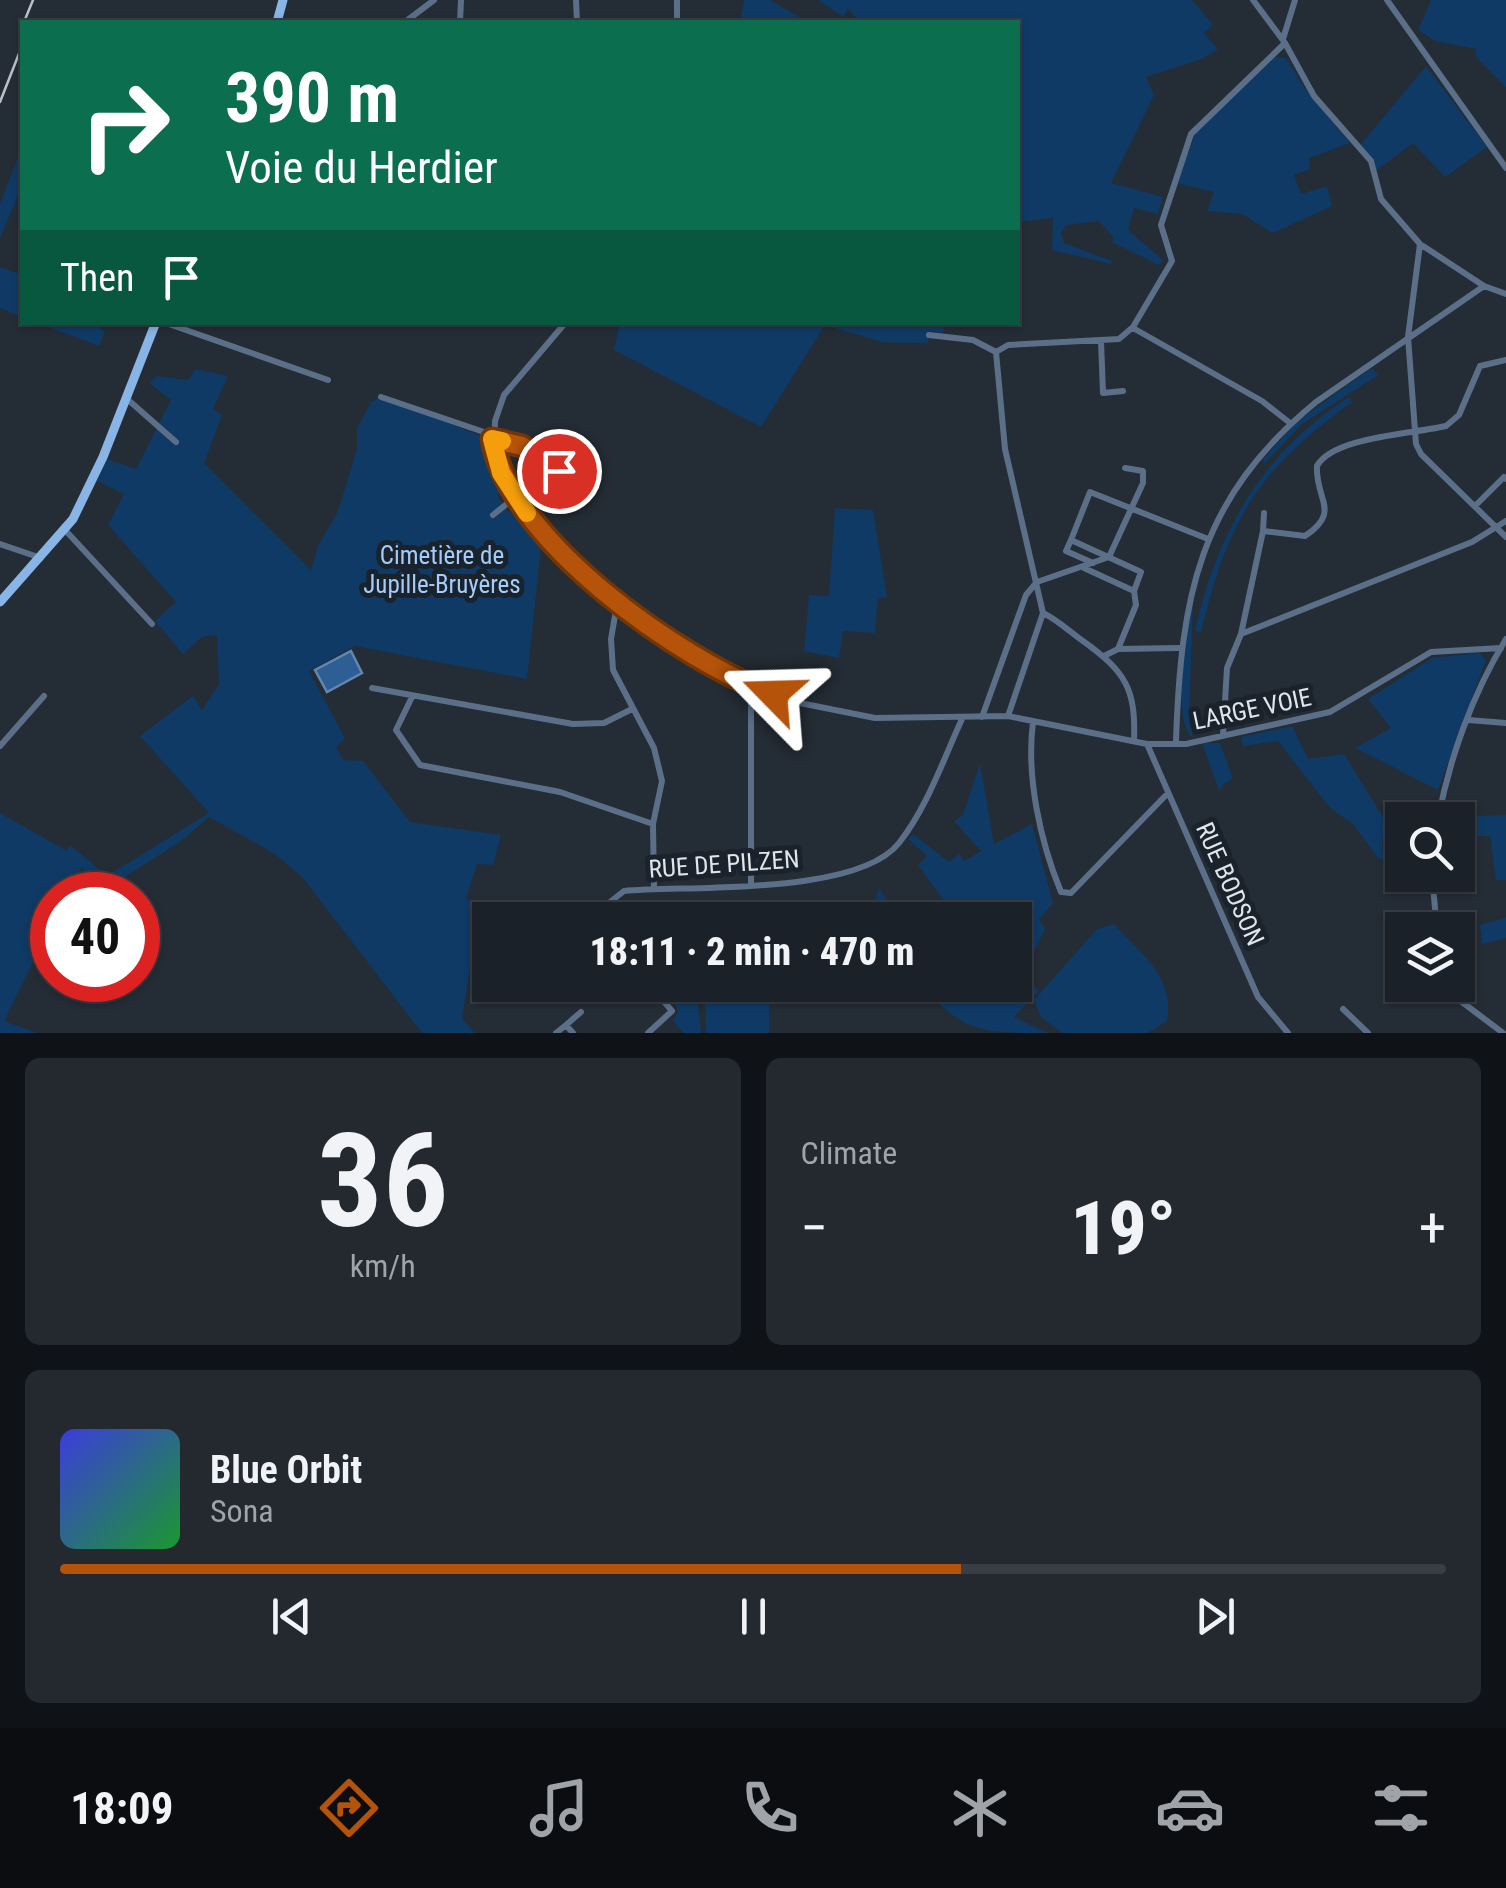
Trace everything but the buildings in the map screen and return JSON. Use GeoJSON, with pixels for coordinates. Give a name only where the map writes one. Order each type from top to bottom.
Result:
{"type":"FeatureCollection","features":[{"type":"Feature","properties":{"kind":"main road"},"geometry":{"type":"LineString","coordinates":[[0,602],[66,531],[159,325]]}},
{"type":"Feature","properties":{"kind":"street"},"geometry":{"type":"LineString","coordinates":[[408,20],[434,0]]}},
{"type":"Feature","properties":{"kind":"street"},"geometry":{"type":"LineString","coordinates":[[1253,0],[1284,41],[1314,96],[1371,161],[1382,199],[1420,244],[1484,286],[1506,294]]}},
{"type":"Feature","properties":{"kind":"street"},"geometry":{"type":"LineString","coordinates":[[996,352],[1008,345],[1120,339],[1133,328],[1172,260],[1161,225],[1190,134],[1284,41],[1295,0]]}},
{"type":"Feature","properties":{"kind":"street"},"geometry":{"type":"LineString","coordinates":[[1387,0],[1506,168]]}},
{"type":"Feature","properties":{"kind":"street"},"geometry":{"type":"LineString","coordinates":[[1420,244],[1408,337],[1421,454],[1506,537]]}},
{"type":"Feature","properties":{"kind":"street"},"geometry":{"type":"LineString","coordinates":[[1176,741],[1179,648],[1187,602],[1208,539],[1243,478],[1290,423],[1484,286]]}},
{"type":"Feature","properties":{"kind":"street"},"geometry":{"type":"LineString","coordinates":[[169,325],[328,380]]}},
{"type":"Feature","properties":{"kind":"street"},"geometry":{"type":"LineString","coordinates":[[493,515],[514,498],[501,473],[492,439],[504,394],[563,325]]}},
{"type":"Feature","properties":{"kind":"street"},"geometry":{"type":"LineString","coordinates":[[1133,328],[1262,402],[1290,423]]}},
{"type":"Feature","properties":{"kind":"street"},"geometry":{"type":"LineString","coordinates":[[929,334],[972,340],[996,352]]}},
{"type":"Feature","properties":{"kind":"street"},"geometry":{"type":"LineString","coordinates":[[1101,341],[1103,393],[1123,392]]}},
{"type":"Feature","properties":{"kind":"street"},"geometry":{"type":"LineString","coordinates":[[996,352],[1005,450],[1043,613],[1008,716]]}},
{"type":"Feature","properties":{"kind":"street"},"geometry":{"type":"LineString","coordinates":[[1262,531],[1306,536],[1320,526],[1327,512],[1316,466],[1336,447],[1446,426],[1459,415],[1474,373],[1488,362],[1505,362]]}},
{"type":"Feature","properties":{"kind":"street"},"geometry":{"type":"LineString","coordinates":[[126,398],[176,442]]}},
{"type":"Feature","properties":{"kind":"street"},"geometry":{"type":"LineString","coordinates":[[381,398],[492,439],[522,446],[559,471],[570,472]]}},
{"type":"Feature","properties":{"kind":"street"},"geometry":{"type":"LineString","coordinates":[[982,717],[1026,595],[1037,582],[1108,557],[1143,483],[1143,471],[1126,468]]}},
{"type":"Feature","properties":{"kind":"street"},"geometry":{"type":"LineString","coordinates":[[1474,506],[1504,477],[1506,480]]}},
{"type":"Feature","properties":{"kind":"street"},"geometry":{"type":"LineString","coordinates":[[1094,564],[1066,550],[1090,492],[1208,539]]}},
{"type":"Feature","properties":{"kind":"street","name":"LARGE VOIE"},"geometry":{"type":"LineString","coordinates":[[514,498],[617,603],[685,654],[750,686],[846,714],[962,719],[1008,716],[1134,742],[1186,744],[1330,712],[1431,652],[1501,648]]}},
{"type":"Feature","properties":{"kind":"street"},"geometry":{"type":"LineString","coordinates":[[1223,735],[1227,668],[1241,634],[1264,513]]}},
{"type":"Feature","properties":{"kind":"street"},"geometry":{"type":"LineString","coordinates":[[1241,634],[1500,529],[1506,522]]}},
{"type":"Feature","properties":{"kind":"street"},"geometry":{"type":"LineString","coordinates":[[66,531],[152,624]]}},
{"type":"Feature","properties":{"kind":"street"},"geometry":{"type":"LineString","coordinates":[[1070,540],[1141,572],[1134,591],[1136,605],[1118,648]]}},
{"type":"Feature","properties":{"kind":"street"},"geometry":{"type":"LineString","coordinates":[[0,544],[42,558]]}},
{"type":"Feature","properties":{"kind":"street"},"geometry":{"type":"LineString","coordinates":[[1082,568],[1134,591]]}},
{"type":"Feature","properties":{"kind":"street"},"geometry":{"type":"LineString","coordinates":[[617,603],[612,638],[614,670],[654,748],[662,782],[653,824],[654,888]]}},
{"type":"Feature","properties":{"kind":"street"},"geometry":{"type":"LineString","coordinates":[[1043,613],[1104,656],[1126,680],[1135,705],[1134,742]]}},
{"type":"Feature","properties":{"kind":"street"},"geometry":{"type":"LineString","coordinates":[[1442,802],[1468,720],[1506,640]]}},
{"type":"Feature","properties":{"kind":"street"},"geometry":{"type":"LineString","coordinates":[[1104,656],[1118,648],[1179,648]]}},
{"type":"Feature","properties":{"kind":"street"},"geometry":{"type":"LineString","coordinates":[[750,686],[751,886]]}},
{"type":"Feature","properties":{"kind":"street"},"geometry":{"type":"LineString","coordinates":[[372,688],[574,724],[604,723],[632,709]]}},
{"type":"Feature","properties":{"kind":"street"},"geometry":{"type":"LineString","coordinates":[[0,746],[44,696]]}},
{"type":"Feature","properties":{"kind":"street"},"geometry":{"type":"LineString","coordinates":[[412,696],[396,730],[420,765],[560,792],[653,824]]}},
{"type":"Feature","properties":{"kind":"street","name":"RUE DE PILZEN"},"geometry":{"type":"LineString","coordinates":[[610,902],[624,891],[798,882],[858,869],[898,846],[962,719]]}},
{"type":"Feature","properties":{"kind":"street"},"geometry":{"type":"LineString","coordinates":[[1468,720],[1506,723]]}},
{"type":"Feature","properties":{"kind":"street"},"geometry":{"type":"LineString","coordinates":[[1033,722],[1030,748],[1036,791],[1061,892],[1071,893],[1168,794]]}},
{"type":"Feature","properties":{"kind":"street","name":"RUE BODSON"},"geometry":{"type":"LineString","coordinates":[[1147,744],[1258,998],[1288,1033]]}},
{"type":"Feature","properties":{"kind":"street"},"geometry":{"type":"LineString","coordinates":[[648,1033],[669,1016],[668,1002]]}},
{"type":"Feature","properties":{"kind":"street"},"geometry":{"type":"LineString","coordinates":[[1462,1002],[1503,1033]]}},
{"type":"Feature","properties":{"kind":"street"},"geometry":{"type":"LineString","coordinates":[[1342,1009],[1368,1033]]}},
{"type":"Feature","properties":{"kind":"street"},"geometry":{"type":"LineString","coordinates":[[556,1033],[581,1012]]}},
{"type":"Feature","properties":{"kind":"street"},"geometry":{"type":"LineString","coordinates":[[566,1025],[573,1033]]}},
{"type":"Feature","properties":{"kind":"green space"},"geometry":{"type":"Polygon","coordinates":[[[744,0],[770,0],[805,20],[740,20],[744,0]]]}},
{"type":"Feature","properties":{"kind":"green space"},"geometry":{"type":"Polygon","coordinates":[[[818,0],[1192,0],[1213,25],[1204,33],[1218,49],[1202,59],[1146,77],[1154,95],[1111,183],[1163,197],[1158,214],[1134,208],[1128,230],[1163,260],[1159,265],[1112,242],[1113,237],[1099,221],[1066,225],[1061,233],[1064,243],[1112,261],[1111,264],[1052,250],[1053,218],[1020,222],[1020,20],[857,20],[848,8],[844,17],[818,0]]]}},
{"type":"Feature","properties":{"kind":"green space"},"geometry":{"type":"Polygon","coordinates":[[[1431,0],[1506,0],[1506,87],[1476,57],[1476,49],[1435,41],[1418,30],[1431,0]]]}},
{"type":"Feature","properties":{"kind":"green space"},"geometry":{"type":"Polygon","coordinates":[[[1274,57],[1286,58],[1305,89],[1350,143],[1309,158],[1310,169],[1294,175],[1301,194],[1327,186],[1332,206],[1273,233],[1242,214],[1207,211],[1214,192],[1176,183],[1199,125],[1274,57]]]}},
{"type":"Feature","properties":{"kind":"green space"},"geometry":{"type":"Polygon","coordinates":[[[1426,66],[1487,147],[1445,177],[1413,143],[1377,170],[1361,144],[1426,66]]]}},
{"type":"Feature","properties":{"kind":"green space"},"geometry":{"type":"Polygon","coordinates":[[[20,152],[20,191],[0,238],[0,204],[20,152]]]}},
{"type":"Feature","properties":{"kind":"green space"},"geometry":{"type":"Polygon","coordinates":[[[0,267],[20,274],[20,316],[0,308],[0,267]]]}},
{"type":"Feature","properties":{"kind":"green space"},"geometry":{"type":"Polygon","coordinates":[[[43,325],[94,325],[105,331],[99,346],[43,325]]]}},
{"type":"Feature","properties":{"kind":"green space"},"geometry":{"type":"Polygon","coordinates":[[[620,325],[825,325],[761,427],[614,350],[620,325]]]}},
{"type":"Feature","properties":{"kind":"green space"},"geometry":{"type":"Polygon","coordinates":[[[825,325],[945,325],[943,333],[930,331],[928,343],[882,342],[825,325]]]}},
{"type":"Feature","properties":{"kind":"green space"},"geometry":{"type":"Polygon","coordinates":[[[1372,368],[1378,375],[1302,424],[1264,464],[1263,459],[1296,422],[1372,368]]]}},
{"type":"Feature","properties":{"kind":"green space","name":"Cimetière de Jupille-Bruyères"},"geometry":{"type":"Polygon","coordinates":[[[196,369],[228,376],[213,409],[222,415],[204,463],[311,570],[318,546],[338,511],[357,449],[357,429],[371,402],[381,397],[484,437],[501,486],[498,497],[510,513],[521,516],[542,537],[527,679],[355,646],[309,671],[345,738],[336,747],[343,760],[363,761],[410,822],[501,835],[493,865],[477,864],[466,898],[472,903],[472,956],[462,1019],[475,1033],[422,1033],[303,878],[275,854],[209,817],[181,841],[132,872],[113,872],[209,813],[140,736],[193,696],[202,710],[219,684],[217,635],[202,637],[183,654],[155,621],[176,602],[108,525],[124,494],[97,481],[107,459],[136,469],[171,400],[149,383],[157,376],[188,380],[196,369]]]}},
{"type":"Feature","properties":{"kind":"green space"},"geometry":{"type":"Polygon","coordinates":[[[1349,397],[1352,402],[1292,451],[1251,500],[1223,558],[1201,632],[1195,631],[1216,560],[1248,497],[1291,443],[1349,397]]]}},
{"type":"Feature","properties":{"kind":"green space"},"geometry":{"type":"Polygon","coordinates":[[[835,508],[873,510],[887,597],[878,599],[875,633],[843,631],[839,658],[804,651],[809,595],[829,596],[835,508]]]}},
{"type":"Feature","properties":{"kind":"green space"},"geometry":{"type":"Polygon","coordinates":[[[1193,599],[1189,721],[1193,738],[1186,728],[1182,693],[1193,599]]]}},
{"type":"Feature","properties":{"kind":"green space"},"geometry":{"type":"Polygon","coordinates":[[[1480,653],[1486,660],[1438,790],[1355,748],[1391,728],[1368,699],[1432,658],[1480,653]]]}},
{"type":"Feature","properties":{"kind":"green space"},"geometry":{"type":"Polygon","coordinates":[[[1292,726],[1308,759],[1344,754],[1384,819],[1385,860],[1379,859],[1354,825],[1330,808],[1278,741],[1243,746],[1241,737],[1292,726]]]}},
{"type":"Feature","properties":{"kind":"green space"},"geometry":{"type":"Polygon","coordinates":[[[1202,743],[1220,743],[1233,779],[1222,785],[1220,793],[1202,743]]]}},
{"type":"Feature","properties":{"kind":"green space"},"geometry":{"type":"Polygon","coordinates":[[[980,763],[994,844],[1032,824],[1053,903],[1039,919],[1045,929],[1032,955],[1032,902],[945,902],[918,865],[927,856],[908,839],[913,834],[949,862],[959,854],[964,861],[981,851],[954,821],[963,815],[980,763]]]}},
{"type":"Feature","properties":{"kind":"green space"},"geometry":{"type":"Polygon","coordinates":[[[0,813],[67,851],[70,845],[102,872],[85,872],[82,867],[79,872],[30,872],[30,968],[4,1021],[38,1033],[0,1033],[0,813]]]}},
{"type":"Feature","properties":{"kind":"green space"},"geometry":{"type":"Polygon","coordinates":[[[1506,815],[1506,880],[1496,880],[1490,836],[1475,836],[1475,816],[1506,815]]]}},
{"type":"Feature","properties":{"kind":"green space"},"geometry":{"type":"Polygon","coordinates":[[[879,888],[888,902],[874,902],[879,888]]]}},
{"type":"Feature","properties":{"kind":"green space"},"geometry":{"type":"Polygon","coordinates":[[[1506,918],[1506,938],[1482,944],[1480,925],[1506,918]]]}},
{"type":"Feature","properties":{"kind":"green space"},"geometry":{"type":"Polygon","coordinates":[[[1114,924],[1161,979],[1168,1005],[1167,1021],[1148,1033],[1062,1033],[1041,1017],[1034,1000],[1097,929],[1114,924]]]}},
{"type":"Feature","properties":{"kind":"green space"},"geometry":{"type":"Polygon","coordinates":[[[674,1002],[698,1002],[701,1033],[683,1033],[673,1021],[678,1012],[674,1002]]]}},
{"type":"Feature","properties":{"kind":"green space"},"geometry":{"type":"Polygon","coordinates":[[[705,1002],[769,1002],[769,1033],[706,1033],[705,1002]]]}},
{"type":"Feature","properties":{"kind":"green space"},"geometry":{"type":"Polygon","coordinates":[[[937,1002],[1028,1002],[1014,1017],[1048,1033],[976,1027],[937,1002]]]}},
{"type":"Feature","properties":{"kind":"shaded area"},"geometry":{"type":"Polygon","coordinates":[[[351,651],[362,673],[327,692],[315,670],[351,651]]]}},
{"type":"Feature","properties":{"kind":"railway"},"geometry":{"type":"LineString","coordinates":[[25,20],[33,0]]}},
{"type":"Feature","properties":{"kind":"railway"},"geometry":{"type":"LineString","coordinates":[[0,102],[20,51]]}},
{"type":"Feature","properties":{"kind":"slow traffic"},"geometry":{"type":"LineString","coordinates":[[502,441],[492,439],[501,473],[527,513]]}},
{"type":"Feature","properties":{"kind":"route"},"geometry":{"type":"LineString","coordinates":[[559,471],[522,446],[492,439],[501,473],[514,498],[617,603],[685,654],[773,694]]}}]}
